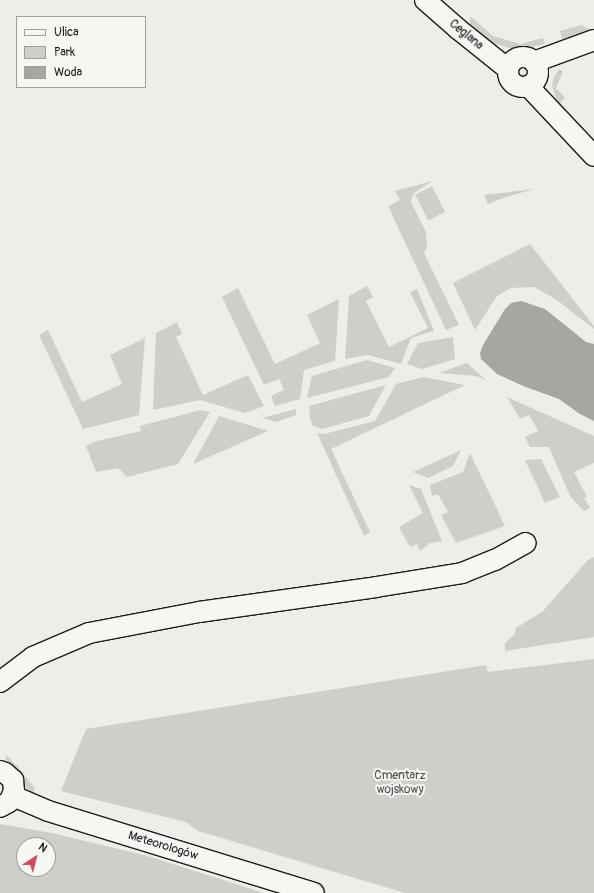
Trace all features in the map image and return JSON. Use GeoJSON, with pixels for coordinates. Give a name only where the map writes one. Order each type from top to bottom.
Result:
{"type":"FeatureCollection","features":[{"type":"Feature","properties":{"kind":"street","name":"Ceglana"},"geometry":{"type":"LineString","coordinates":[[425,0],[458,29],[508,69]]}},
{"type":"Feature","properties":{"kind":"street"},"geometry":{"type":"LineString","coordinates":[[534,62],[594,40]]}},
{"type":"Feature","properties":{"kind":"street"},"geometry":{"type":"LineString","coordinates":[[518,58],[528,58],[534,62],[538,69],[538,75],[533,84],[518,87],[514,84],[509,77],[508,69],[511,63],[518,58]]}},
{"type":"Feature","properties":{"kind":"street"},"geometry":{"type":"LineString","coordinates":[[528,86],[594,156]]}},
{"type":"Feature","properties":{"kind":"street"},"geometry":{"type":"LineString","coordinates":[[0,682],[33,657],[74,639],[103,629],[199,612],[376,587],[462,573],[495,560],[526,544]]}},
{"type":"Feature","properties":{"kind":"street","name":"Meteorologów"},"geometry":{"type":"LineString","coordinates":[[0,770],[5,772],[12,780],[14,791],[6,802],[48,811],[314,893]]}},
{"type":"Feature","properties":{"kind":"green space"},"geometry":{"type":"Polygon","coordinates":[[[470,16],[493,36],[520,44],[543,38],[545,44],[516,50],[489,42],[470,26],[470,16]]]}},
{"type":"Feature","properties":{"kind":"green space"},"geometry":{"type":"Polygon","coordinates":[[[581,25],[593,31],[562,39],[560,31],[581,25]]]}},
{"type":"Feature","properties":{"kind":"green space"},"geometry":{"type":"Polygon","coordinates":[[[559,69],[563,72],[556,88],[565,98],[559,104],[552,85],[554,77],[559,69]]]}},
{"type":"Feature","properties":{"kind":"green space"},"geometry":{"type":"Polygon","coordinates":[[[432,181],[413,194],[411,202],[426,232],[427,246],[424,253],[459,325],[446,330],[388,206],[400,200],[395,191],[432,181]]]}},
{"type":"Feature","properties":{"kind":"green space"},"geometry":{"type":"Polygon","coordinates":[[[432,186],[445,212],[428,220],[415,195],[432,186]]]}},
{"type":"Feature","properties":{"kind":"green space"},"geometry":{"type":"Polygon","coordinates":[[[534,189],[488,204],[484,195],[534,189]]]}},
{"type":"Feature","properties":{"kind":"green space"},"geometry":{"type":"Polygon","coordinates":[[[530,244],[594,326],[594,329],[557,300],[534,287],[511,288],[497,296],[475,330],[453,283],[530,244]]]}},
{"type":"Feature","properties":{"kind":"green space"},"geometry":{"type":"Polygon","coordinates":[[[367,286],[373,297],[366,301],[389,347],[428,328],[410,292],[417,289],[434,331],[411,338],[401,364],[368,355],[345,359],[349,296],[367,286]]]}},
{"type":"Feature","properties":{"kind":"green space"},"geometry":{"type":"Polygon","coordinates":[[[238,288],[275,364],[320,343],[307,315],[339,299],[335,361],[304,370],[300,399],[275,406],[271,396],[284,390],[279,379],[264,385],[222,297],[238,288]]]}},
{"type":"Feature","properties":{"kind":"green space"},"geometry":{"type":"Polygon","coordinates":[[[177,322],[182,334],[176,337],[203,395],[248,375],[264,406],[245,413],[200,400],[153,410],[156,333],[177,322]]]}},
{"type":"Feature","properties":{"kind":"green space"},"geometry":{"type":"Polygon","coordinates":[[[48,330],[82,402],[122,384],[110,355],[145,338],[139,415],[83,429],[39,335],[48,330]]]}},
{"type":"Feature","properties":{"kind":"green space"},"geometry":{"type":"Polygon","coordinates":[[[453,337],[455,359],[422,369],[407,364],[418,343],[453,337]]]}},
{"type":"Feature","properties":{"kind":"green space"},"geometry":{"type":"Polygon","coordinates":[[[367,360],[395,368],[389,377],[307,398],[312,376],[367,360]]]}},
{"type":"Feature","properties":{"kind":"green space"},"geometry":{"type":"Polygon","coordinates":[[[467,363],[486,380],[476,376],[439,373],[467,363]]]}},
{"type":"Feature","properties":{"kind":"green space"},"geometry":{"type":"Polygon","coordinates":[[[423,377],[465,385],[331,449],[370,532],[364,536],[317,433],[324,434],[375,421],[396,384],[423,377]]]}},
{"type":"Feature","properties":{"kind":"green space"},"geometry":{"type":"Polygon","coordinates":[[[386,385],[369,416],[322,429],[313,426],[310,419],[309,406],[386,385]]]}},
{"type":"Feature","properties":{"kind":"green space"},"geometry":{"type":"Polygon","coordinates":[[[507,397],[594,436],[594,463],[574,472],[587,497],[584,498],[590,508],[584,511],[570,496],[549,447],[530,447],[525,437],[538,431],[529,415],[520,419],[507,397]]]}},
{"type":"Feature","properties":{"kind":"green space"},"geometry":{"type":"Polygon","coordinates":[[[296,409],[296,415],[276,422],[262,418],[296,409]]]}},
{"type":"Feature","properties":{"kind":"green space"},"geometry":{"type":"Polygon","coordinates":[[[201,410],[210,412],[178,464],[127,477],[118,468],[96,472],[86,446],[97,441],[141,431],[140,426],[201,410]]]}},
{"type":"Feature","properties":{"kind":"green space"},"geometry":{"type":"Polygon","coordinates":[[[219,416],[268,431],[193,464],[219,416]]]}},
{"type":"Feature","properties":{"kind":"green space"},"geometry":{"type":"Polygon","coordinates":[[[461,450],[453,466],[428,478],[413,472],[461,450]]]}},
{"type":"Feature","properties":{"kind":"green space"},"geometry":{"type":"Polygon","coordinates":[[[470,453],[505,526],[456,543],[441,515],[448,512],[438,494],[432,496],[430,485],[463,472],[470,453]]]}},
{"type":"Feature","properties":{"kind":"green space"},"geometry":{"type":"Polygon","coordinates":[[[541,459],[560,497],[545,503],[525,460],[541,459]]]}},
{"type":"Feature","properties":{"kind":"green space"},"geometry":{"type":"Polygon","coordinates":[[[409,485],[421,489],[442,541],[430,543],[420,551],[417,544],[410,547],[399,527],[423,513],[409,485]]]}},
{"type":"Feature","properties":{"kind":"green space"},"geometry":{"type":"Polygon","coordinates":[[[594,557],[594,637],[505,651],[505,643],[515,634],[516,628],[542,612],[588,560],[594,557]]]}},
{"type":"Feature","properties":{"kind":"green space","name":"Cmentarz wojskowy"},"geometry":{"type":"Polygon","coordinates":[[[594,659],[594,893],[405,893],[198,831],[186,822],[61,791],[86,729],[486,665],[488,672],[594,659]]]}},
{"type":"Feature","properties":{"kind":"green space"},"geometry":{"type":"Polygon","coordinates":[[[5,754],[35,788],[33,793],[23,786],[7,764],[5,754]]]}},
{"type":"Feature","properties":{"kind":"green space"},"geometry":{"type":"Polygon","coordinates":[[[0,824],[52,833],[148,856],[264,893],[0,893],[0,824]]]}},
{"type":"Feature","properties":{"kind":"water"},"geometry":{"type":"Polygon","coordinates":[[[521,301],[545,309],[586,342],[594,344],[594,421],[580,414],[559,399],[523,386],[497,374],[481,359],[480,353],[483,345],[505,309],[511,303],[521,301]]]}}]}
